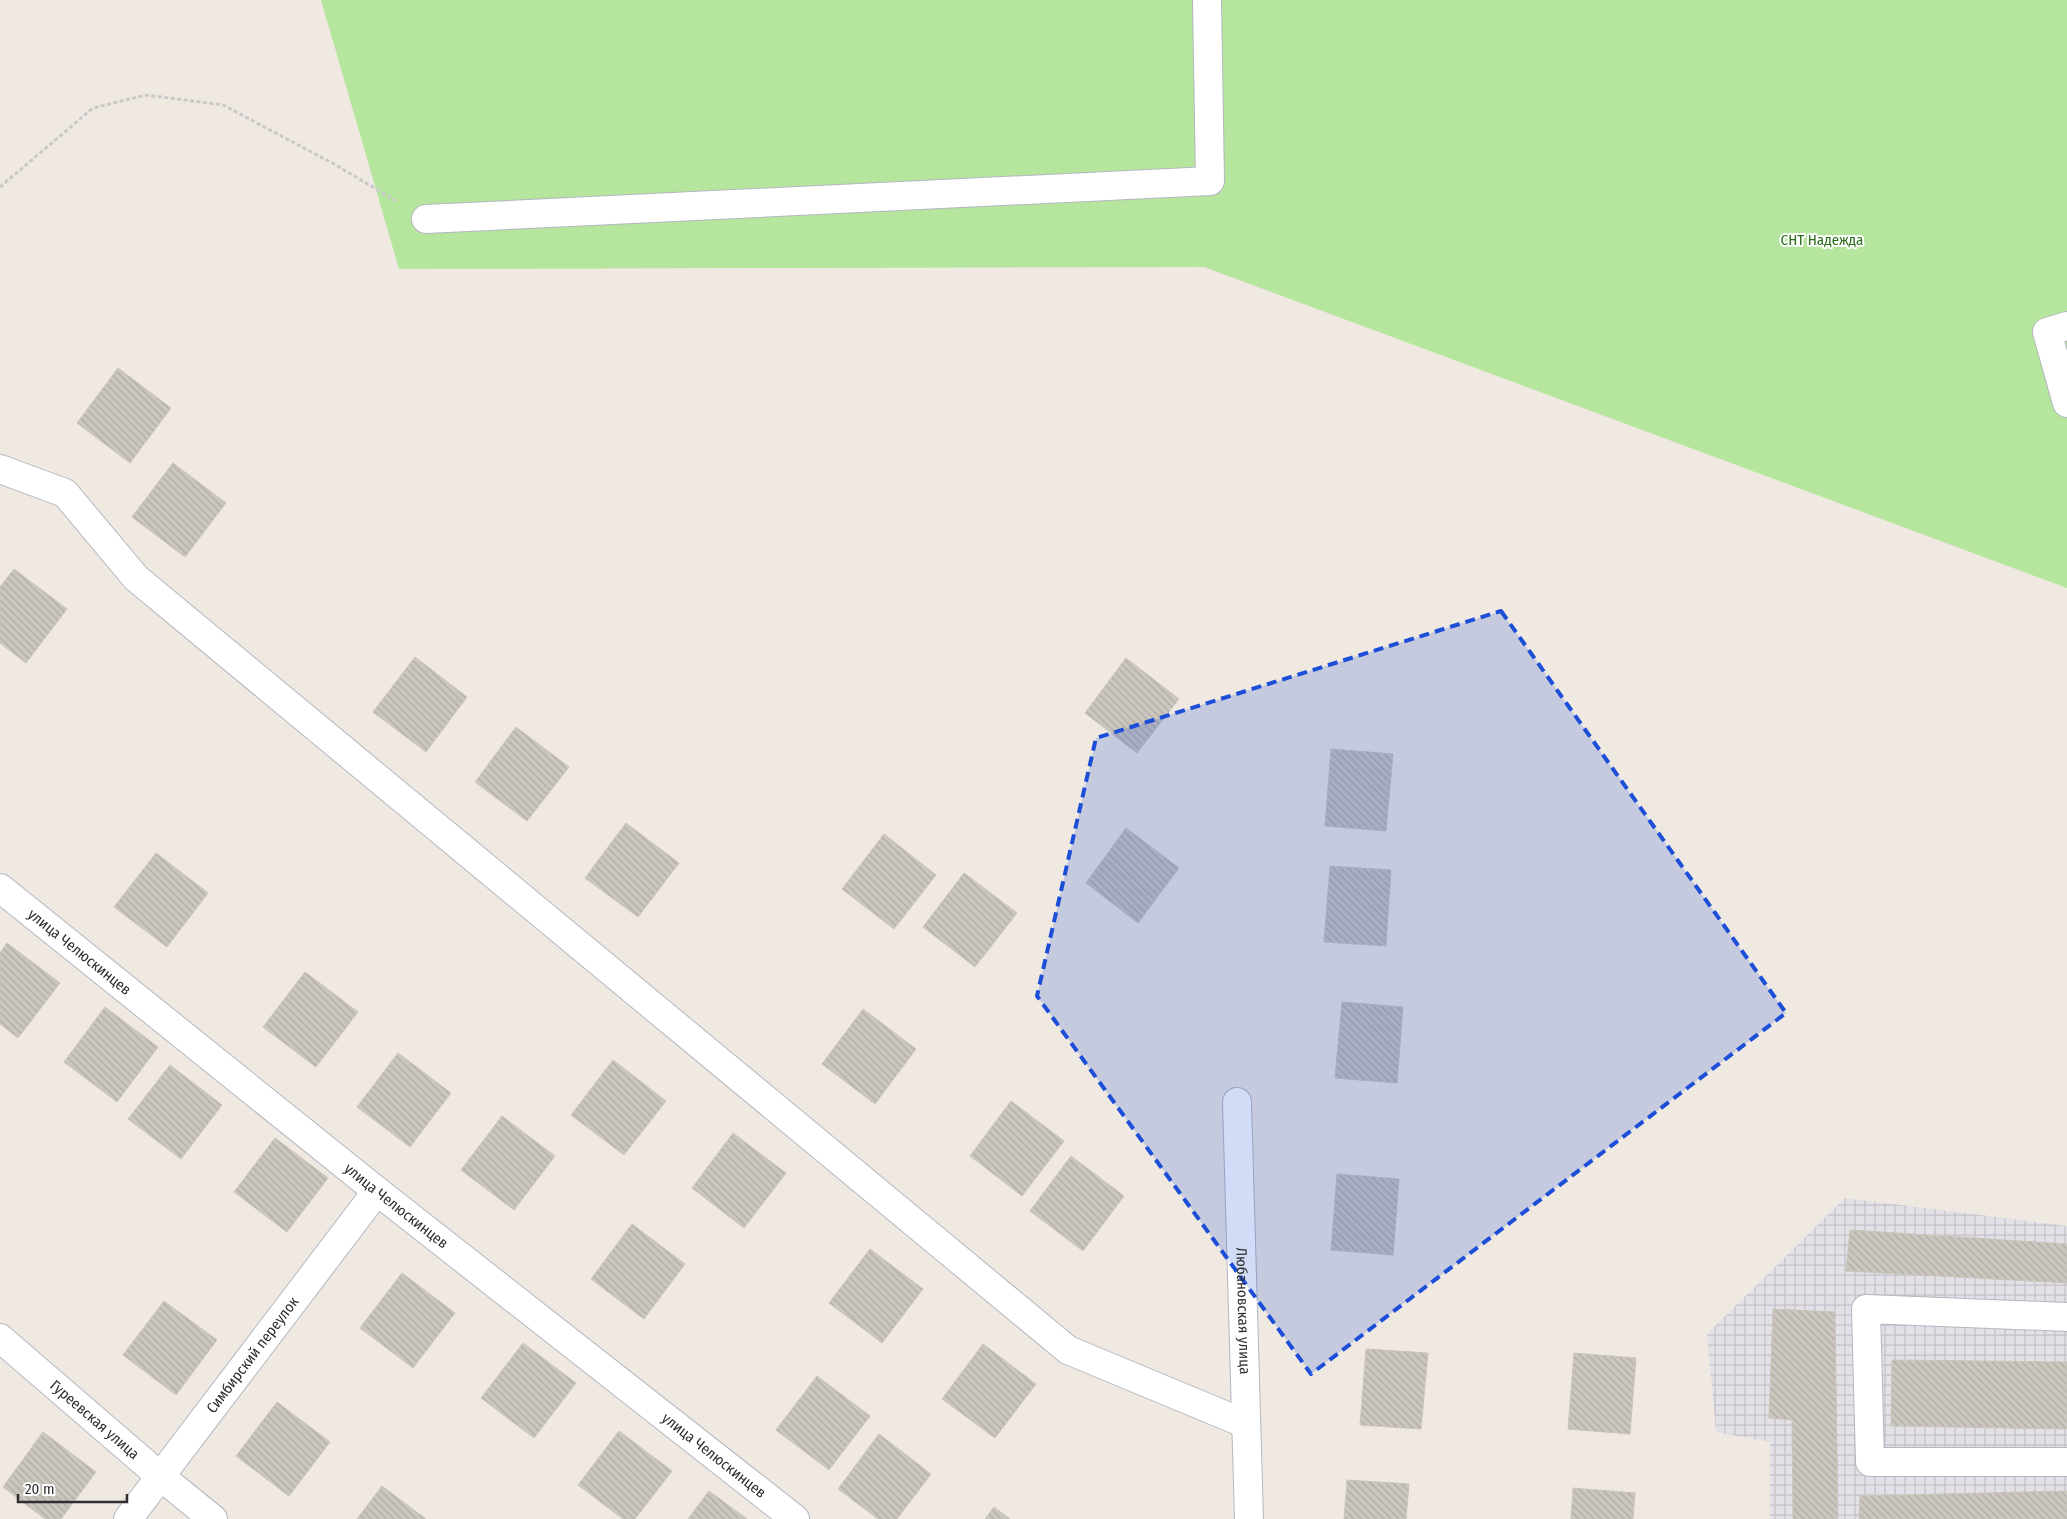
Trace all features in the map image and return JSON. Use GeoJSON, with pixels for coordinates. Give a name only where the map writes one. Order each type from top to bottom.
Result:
{"type":"FeatureCollection","features":[{"type":"Feature","properties":{"kind":"street"},"geometry":{"type":"LineString","coordinates":[[426,219],[1210,181],[1207,0]]}},
{"type":"Feature","properties":{"kind":"street"},"geometry":{"type":"LineString","coordinates":[[2067,326],[2047,332],[2067,402]]}},
{"type":"Feature","properties":{"kind":"street"},"geometry":{"type":"LineString","coordinates":[[0,469],[65,493],[136,578],[1068,1350],[1246,1424]]}},
{"type":"Feature","properties":{"kind":"street","name":"улица Челюскинцев"},"geometry":{"type":"LineString","coordinates":[[0,888],[377,1191],[794,1519]]}},
{"type":"Feature","properties":{"kind":"street","name":"Любановская улица"},"geometry":{"type":"LineString","coordinates":[[1237,1102],[1249,1519]]}},
{"type":"Feature","properties":{"kind":"street","name":"Симбирский переулок"},"geometry":{"type":"LineString","coordinates":[[128,1519],[377,1191]]}},
{"type":"Feature","properties":{"kind":"street"},"geometry":{"type":"LineString","coordinates":[[2067,1317],[1866,1309],[1870,1462],[2067,1462]]}},
{"type":"Feature","properties":{"kind":"street","name":"Гуреевская улица"},"geometry":{"type":"LineString","coordinates":[[0,1338],[160,1476],[213,1519]]}},
{"type":"Feature","properties":{"kind":"path"},"geometry":{"type":"LineString","coordinates":[[0,187],[93,108],[146,95],[223,105],[334,164],[426,219]]}},
{"type":"Feature","properties":{"kind":"highlighted area"},"geometry":{"type":"Polygon","coordinates":[[[1501,611],[1786,1013],[1311,1374],[1037,996],[1096,738],[1501,611]]]}},
{"type":"Feature","properties":{"kind":"shaded area"},"geometry":{"type":"Polygon","coordinates":[[[1845,1198],[2067,1226],[2067,1519],[1770,1519],[1770,1442],[1716,1432],[1707,1334],[1845,1198]]]}},
{"type":"Feature","properties":{"kind":"green space","name":"СНТ Надежда"},"geometry":{"type":"Polygon","coordinates":[[[321,0],[2067,0],[2067,588],[1204,267],[399,269],[321,0]]]}},
{"type":"Feature","properties":{"kind":"building"},"geometry":{"type":"Polygon","coordinates":[[[118,368],[171,408],[130,463],[77,423],[118,368]]]}},
{"type":"Feature","properties":{"kind":"building"},"geometry":{"type":"Polygon","coordinates":[[[173,463],[226,503],[185,557],[132,517],[173,463]]]}},
{"type":"Feature","properties":{"kind":"building"},"geometry":{"type":"Polygon","coordinates":[[[14,569],[67,609],[26,663],[0,643],[0,587],[14,569]]]}},
{"type":"Feature","properties":{"kind":"building"},"geometry":{"type":"Polygon","coordinates":[[[415,657],[467,697],[426,752],[373,712],[415,657]]]}},
{"type":"Feature","properties":{"kind":"building"},"geometry":{"type":"Polygon","coordinates":[[[1126,658],[1179,699],[1137,753],[1085,713],[1126,658]]]}},
{"type":"Feature","properties":{"kind":"building"},"geometry":{"type":"Polygon","coordinates":[[[516,727],[569,767],[527,821],[475,782],[516,727]]]}},
{"type":"Feature","properties":{"kind":"building"},"geometry":{"type":"Polygon","coordinates":[[[1331,749],[1393,754],[1386,831],[1325,826],[1331,749]]]}},
{"type":"Feature","properties":{"kind":"building"},"geometry":{"type":"Polygon","coordinates":[[[626,823],[679,863],[638,917],[585,878],[626,823]]]}},
{"type":"Feature","properties":{"kind":"building"},"geometry":{"type":"Polygon","coordinates":[[[1126,828],[1179,868],[1138,923],[1086,883],[1126,828]]]}},
{"type":"Feature","properties":{"kind":"building"},"geometry":{"type":"Polygon","coordinates":[[[884,834],[936,875],[894,929],[842,889],[884,834]]]}},
{"type":"Feature","properties":{"kind":"building"},"geometry":{"type":"Polygon","coordinates":[[[156,853],[208,893],[167,947],[114,907],[156,853]]]}},
{"type":"Feature","properties":{"kind":"building"},"geometry":{"type":"Polygon","coordinates":[[[1330,866],[1391,870],[1386,946],[1324,942],[1330,866]]]}},
{"type":"Feature","properties":{"kind":"building"},"geometry":{"type":"Polygon","coordinates":[[[964,873],[1017,913],[975,967],[923,927],[964,873]]]}},
{"type":"Feature","properties":{"kind":"building"},"geometry":{"type":"Polygon","coordinates":[[[7,943],[60,983],[18,1038],[0,1024],[0,953],[7,943]]]}},
{"type":"Feature","properties":{"kind":"building"},"geometry":{"type":"Polygon","coordinates":[[[305,972],[358,1012],[316,1067],[263,1027],[305,972]]]}},
{"type":"Feature","properties":{"kind":"building"},"geometry":{"type":"Polygon","coordinates":[[[1342,1002],[1403,1007],[1397,1083],[1335,1078],[1342,1002]]]}},
{"type":"Feature","properties":{"kind":"building"},"geometry":{"type":"Polygon","coordinates":[[[105,1007],[158,1047],[117,1102],[64,1062],[105,1007]]]}},
{"type":"Feature","properties":{"kind":"building"},"geometry":{"type":"Polygon","coordinates":[[[863,1009],[916,1049],[875,1104],[822,1064],[863,1009]]]}},
{"type":"Feature","properties":{"kind":"building"},"geometry":{"type":"Polygon","coordinates":[[[398,1053],[451,1093],[410,1147],[357,1107],[398,1053]]]}},
{"type":"Feature","properties":{"kind":"building"},"geometry":{"type":"Polygon","coordinates":[[[613,1060],[666,1101],[624,1155],[571,1115],[613,1060]]]}},
{"type":"Feature","properties":{"kind":"building"},"geometry":{"type":"Polygon","coordinates":[[[170,1065],[222,1105],[181,1159],[128,1119],[170,1065]]]}},
{"type":"Feature","properties":{"kind":"building"},"geometry":{"type":"Polygon","coordinates":[[[1011,1101],[1064,1141],[1022,1196],[970,1156],[1011,1101]]]}},
{"type":"Feature","properties":{"kind":"building"},"geometry":{"type":"Polygon","coordinates":[[[502,1116],[555,1156],[514,1210],[461,1170],[502,1116]]]}},
{"type":"Feature","properties":{"kind":"building"},"geometry":{"type":"Polygon","coordinates":[[[733,1133],[786,1173],[744,1228],[692,1188],[733,1133]]]}},
{"type":"Feature","properties":{"kind":"building"},"geometry":{"type":"Polygon","coordinates":[[[275,1138],[328,1178],[287,1232],[234,1192],[275,1138]]]}},
{"type":"Feature","properties":{"kind":"building"},"geometry":{"type":"Polygon","coordinates":[[[1071,1156],[1124,1196],[1083,1251],[1030,1211],[1071,1156]]]}},
{"type":"Feature","properties":{"kind":"building"},"geometry":{"type":"Polygon","coordinates":[[[1337,1174],[1399,1179],[1393,1255],[1331,1250],[1337,1174]]]}},
{"type":"Feature","properties":{"kind":"building"},"geometry":{"type":"Polygon","coordinates":[[[632,1224],[685,1264],[644,1319],[591,1279],[632,1224]]]}},
{"type":"Feature","properties":{"kind":"building"},"geometry":{"type":"Polygon","coordinates":[[[1850,1230],[2067,1244],[2067,1283],[1846,1271],[1850,1230]]]}},
{"type":"Feature","properties":{"kind":"building"},"geometry":{"type":"Polygon","coordinates":[[[870,1249],[923,1289],[882,1343],[829,1303],[870,1249]]]}},
{"type":"Feature","properties":{"kind":"building"},"geometry":{"type":"Polygon","coordinates":[[[402,1273],[455,1313],[413,1368],[360,1328],[402,1273]]]}},
{"type":"Feature","properties":{"kind":"building"},"geometry":{"type":"Polygon","coordinates":[[[164,1301],[217,1340],[176,1395],[123,1355],[164,1301]]]}},
{"type":"Feature","properties":{"kind":"building"},"geometry":{"type":"Polygon","coordinates":[[[1773,1309],[1835,1312],[1838,1519],[1793,1519],[1792,1420],[1769,1418],[1773,1309]]]}},
{"type":"Feature","properties":{"kind":"building"},"geometry":{"type":"Polygon","coordinates":[[[523,1343],[576,1383],[534,1438],[481,1398],[523,1343]]]}},
{"type":"Feature","properties":{"kind":"building"},"geometry":{"type":"Polygon","coordinates":[[[983,1344],[1036,1384],[995,1438],[942,1399],[983,1344]]]}},
{"type":"Feature","properties":{"kind":"building"},"geometry":{"type":"Polygon","coordinates":[[[1366,1349],[1428,1353],[1421,1429],[1360,1425],[1366,1349]]]}},
{"type":"Feature","properties":{"kind":"building"},"geometry":{"type":"Polygon","coordinates":[[[1574,1353],[1636,1358],[1630,1434],[1568,1429],[1574,1353]]]}},
{"type":"Feature","properties":{"kind":"building"},"geometry":{"type":"Polygon","coordinates":[[[1892,1360],[2067,1362],[2067,1429],[1891,1426],[1892,1360]]]}},
{"type":"Feature","properties":{"kind":"building"},"geometry":{"type":"Polygon","coordinates":[[[817,1376],[870,1416],[829,1470],[776,1430],[817,1376]]]}},
{"type":"Feature","properties":{"kind":"building"},"geometry":{"type":"Polygon","coordinates":[[[277,1402],[330,1442],[289,1496],[236,1456],[277,1402]]]}},
{"type":"Feature","properties":{"kind":"building"},"geometry":{"type":"Polygon","coordinates":[[[619,1431],[672,1471],[635,1519],[623,1519],[578,1485],[619,1431]]]}},
{"type":"Feature","properties":{"kind":"building"},"geometry":{"type":"Polygon","coordinates":[[[43,1432],[96,1472],[61,1519],[45,1519],[3,1487],[43,1432]]]}},
{"type":"Feature","properties":{"kind":"building"},"geometry":{"type":"Polygon","coordinates":[[[879,1434],[931,1474],[897,1519],[878,1519],[838,1489],[879,1434]]]}},
{"type":"Feature","properties":{"kind":"building"},"geometry":{"type":"Polygon","coordinates":[[[1347,1480],[1409,1484],[1406,1519],[1344,1519],[1347,1480]]]}},
{"type":"Feature","properties":{"kind":"building"},"geometry":{"type":"Polygon","coordinates":[[[382,1486],[426,1519],[357,1519],[382,1486]]]}},
{"type":"Feature","properties":{"kind":"building"},"geometry":{"type":"Polygon","coordinates":[[[1573,1488],[1635,1493],[1633,1519],[1571,1519],[1573,1488]]]}},
{"type":"Feature","properties":{"kind":"building"},"geometry":{"type":"Polygon","coordinates":[[[709,1491],[747,1519],[688,1519],[709,1491]]]}},
{"type":"Feature","properties":{"kind":"building"},"geometry":{"type":"Polygon","coordinates":[[[2067,1491],[2067,1519],[1859,1519],[1860,1496],[2067,1491]]]}},
{"type":"Feature","properties":{"kind":"building"},"geometry":{"type":"Polygon","coordinates":[[[994,1507],[1010,1519],[985,1519],[994,1507]]]}}]}
